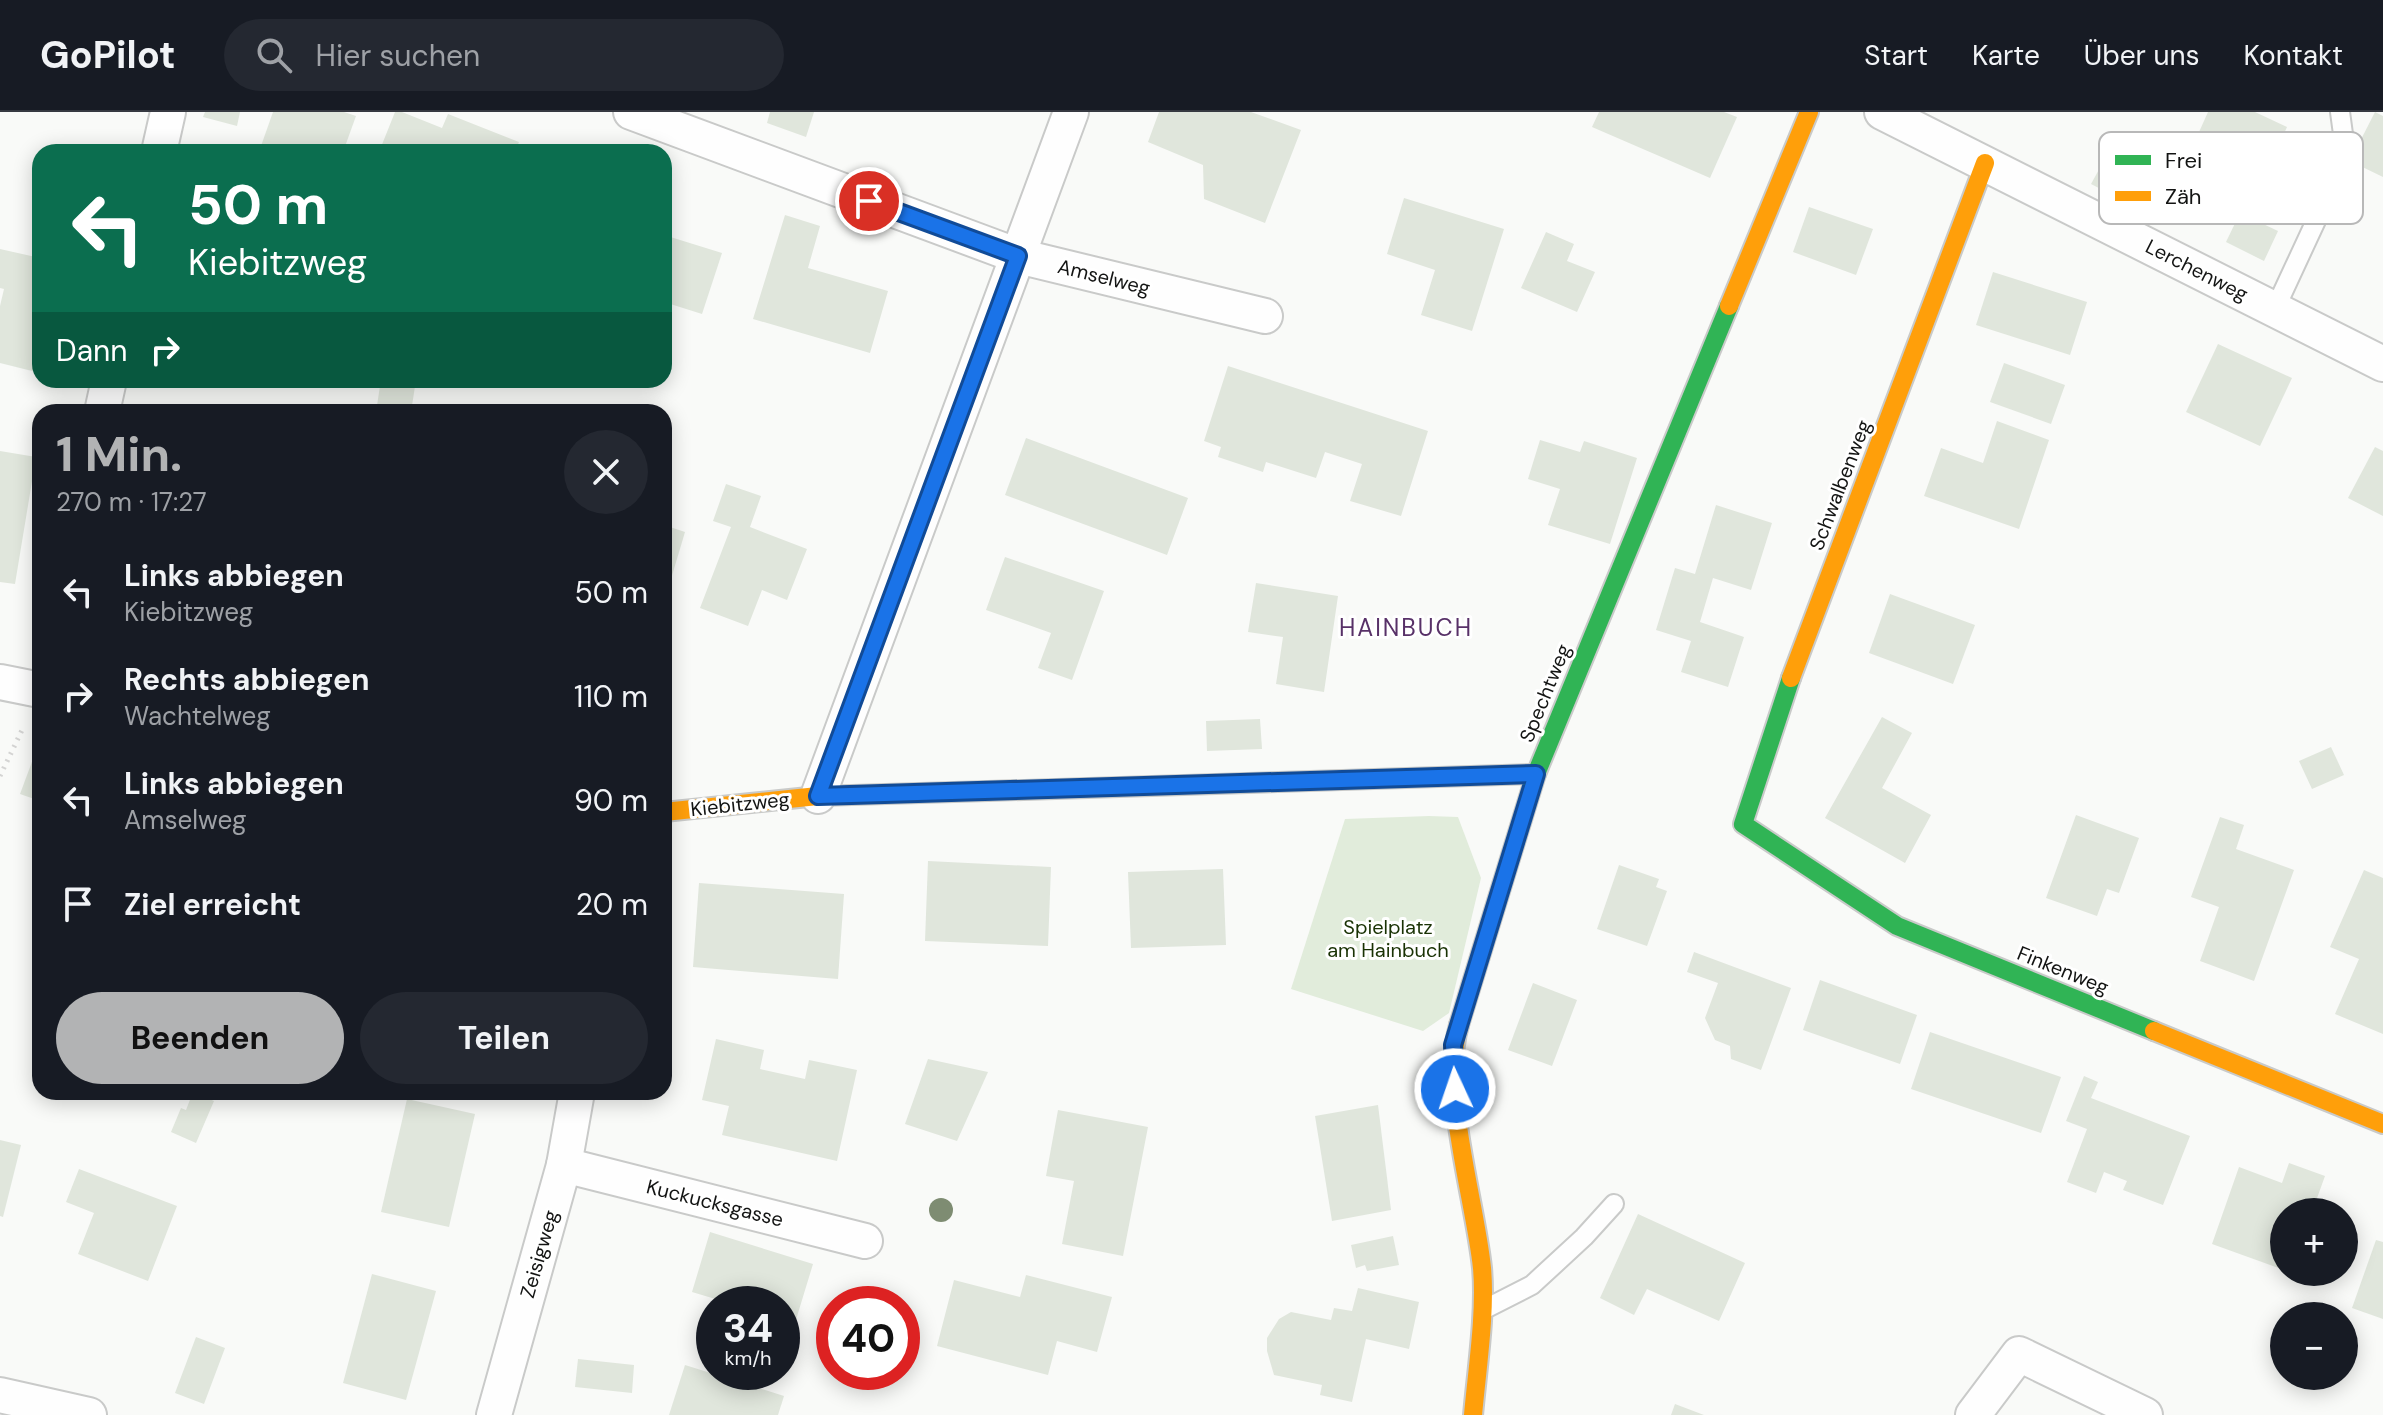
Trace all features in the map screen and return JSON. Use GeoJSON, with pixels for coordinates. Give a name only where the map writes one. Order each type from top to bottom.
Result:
{"type":"FeatureCollection","features":[{"type":"Feature","properties":{"kind":"street"},"geometry":{"type":"LineString","coordinates":[[161,144],[168,112]]}},
{"type":"Feature","properties":{"kind":"street","name":"Amselweg"},"geometry":{"type":"LineString","coordinates":[[631,112],[1018,256],[1265,316]]}},
{"type":"Feature","properties":{"kind":"street"},"geometry":{"type":"LineString","coordinates":[[818,796],[1071,112]]}},
{"type":"Feature","properties":{"kind":"street","name":"Spechtweg"},"geometry":{"type":"LineString","coordinates":[[1473,1415],[1482,1270],[1457,1111],[1453,1045],[1536,774],[1809,112]]}},
{"type":"Feature","properties":{"kind":"street","name":"Lerchenweg"},"geometry":{"type":"LineString","coordinates":[[1882,112],[2099,220]]}},
{"type":"Feature","properties":{"kind":"street","name":"Schwalbenweg"},"geometry":{"type":"LineString","coordinates":[[1743,824],[1776,716],[1985,163]]}},
{"type":"Feature","properties":{"kind":"street","name":"Lerchenweg"},"geometry":{"type":"LineString","coordinates":[[2106,224],[2383,364]]}},
{"type":"Feature","properties":{"kind":"street"},"geometry":{"type":"LineString","coordinates":[[0,682],[32,703]]}},
{"type":"Feature","properties":{"kind":"street","name":"Kiebitzweg"},"geometry":{"type":"LineString","coordinates":[[672,811],[818,796],[1536,774]]}},
{"type":"Feature","properties":{"kind":"street","name":"Finkenweg"},"geometry":{"type":"LineString","coordinates":[[1743,824],[1897,926],[2383,1124]]}},
{"type":"Feature","properties":{"kind":"street","name":"Zeisigweg"},"geometry":{"type":"LineString","coordinates":[[494,1415],[564,1165],[576,1100]]}},
{"type":"Feature","properties":{"kind":"street","name":"Kuckucksgasse"},"geometry":{"type":"LineString","coordinates":[[564,1165],[865,1241]]}},
{"type":"Feature","properties":{"kind":"street"},"geometry":{"type":"LineString","coordinates":[[1973,1415],[2019,1354],[2145,1415]]}},
{"type":"Feature","properties":{"kind":"street"},"geometry":{"type":"LineString","coordinates":[[0,1395],[89,1415]]}},
{"type":"Feature","properties":{"kind":"lane"},"geometry":{"type":"LineString","coordinates":[[2340,112],[2343,132]]}},
{"type":"Feature","properties":{"kind":"lane"},"geometry":{"type":"LineString","coordinates":[[2275,309],[2314,224]]}},
{"type":"Feature","properties":{"kind":"lane"},"geometry":{"type":"LineString","coordinates":[[1480,1312],[1532,1285],[1614,1204]]}},
{"type":"Feature","properties":{"kind":"path"},"geometry":{"type":"LineString","coordinates":[[0,776],[32,708]]}},
{"type":"Feature","properties":{"kind":"green space","name":"Spielplatz am Hainbuch"},"geometry":{"type":"Polygon","coordinates":[[[1458,817],[1481,878],[1449,1013],[1423,1031],[1291,989],[1345,819],[1458,817]]]}},
{"type":"Feature","properties":{"kind":"building"},"geometry":{"type":"Polygon","coordinates":[[[205,112],[240,112],[237,126],[203,117],[205,112]]]}},
{"type":"Feature","properties":{"kind":"building"},"geometry":{"type":"Polygon","coordinates":[[[273,112],[344,112],[356,116],[346,144],[262,144],[273,112]]]}},
{"type":"Feature","properties":{"kind":"building"},"geometry":{"type":"Polygon","coordinates":[[[395,112],[442,128],[448,114],[519,142],[518,144],[382,144],[395,112]]]}},
{"type":"Feature","properties":{"kind":"building"},"geometry":{"type":"Polygon","coordinates":[[[770,112],[814,112],[806,137],[767,123],[770,112]]]}},
{"type":"Feature","properties":{"kind":"building"},"geometry":{"type":"Polygon","coordinates":[[[1159,112],[1251,112],[1301,130],[1265,223],[1204,199],[1203,165],[1148,142],[1159,112]]]}},
{"type":"Feature","properties":{"kind":"building"},"geometry":{"type":"Polygon","coordinates":[[[1599,112],[1724,112],[1737,117],[1710,178],[1592,127],[1599,112]]]}},
{"type":"Feature","properties":{"kind":"building"},"geometry":{"type":"Polygon","coordinates":[[[2208,112],[2255,112],[2287,127],[2285,132],[2199,132],[2208,112]]]}},
{"type":"Feature","properties":{"kind":"building"},"geometry":{"type":"Polygon","coordinates":[[[2375,112],[2383,116],[2383,177],[2363,167],[2363,136],[2375,112]]]}},
{"type":"Feature","properties":{"kind":"building"},"geometry":{"type":"Polygon","coordinates":[[[2099,170],[2099,188],[2091,184],[2099,170]]]}},
{"type":"Feature","properties":{"kind":"building"},"geometry":{"type":"Polygon","coordinates":[[[1404,198],[1504,229],[1472,331],[1421,315],[1435,270],[1387,254],[1404,198]]]}},
{"type":"Feature","properties":{"kind":"building"},"geometry":{"type":"Polygon","coordinates":[[[1809,207],[1873,229],[1856,275],[1793,252],[1809,207]]]}},
{"type":"Feature","properties":{"kind":"building"},"geometry":{"type":"Polygon","coordinates":[[[785,215],[820,226],[808,268],[888,291],[870,353],[753,319],[785,215]]]}},
{"type":"Feature","properties":{"kind":"building"},"geometry":{"type":"Polygon","coordinates":[[[2235,224],[2263,224],[2278,231],[2264,261],[2226,242],[2235,224]]]}},
{"type":"Feature","properties":{"kind":"building"},"geometry":{"type":"Polygon","coordinates":[[[1546,232],[1574,244],[1567,261],[1595,272],[1577,312],[1521,288],[1546,232]]]}},
{"type":"Feature","properties":{"kind":"building"},"geometry":{"type":"Polygon","coordinates":[[[672,237],[722,253],[702,314],[672,305],[672,237]]]}},
{"type":"Feature","properties":{"kind":"building"},"geometry":{"type":"Polygon","coordinates":[[[0,249],[32,256],[32,371],[0,363],[0,306],[4,289],[0,288],[0,249]]]}},
{"type":"Feature","properties":{"kind":"building"},"geometry":{"type":"Polygon","coordinates":[[[1993,272],[2087,302],[2070,355],[1976,325],[1993,272]]]}},
{"type":"Feature","properties":{"kind":"building"},"geometry":{"type":"Polygon","coordinates":[[[2218,344],[2292,378],[2260,446],[2186,412],[2218,344]]]}},
{"type":"Feature","properties":{"kind":"building"},"geometry":{"type":"Polygon","coordinates":[[[2004,363],[2065,385],[2051,424],[1990,402],[2004,363]]]}},
{"type":"Feature","properties":{"kind":"building"},"geometry":{"type":"Polygon","coordinates":[[[1228,366],[1428,431],[1401,516],[1350,501],[1362,464],[1325,452],[1316,478],[1266,462],[1263,472],[1218,457],[1221,447],[1204,441],[1228,366]]]}},
{"type":"Feature","properties":{"kind":"building"},"geometry":{"type":"Polygon","coordinates":[[[380,388],[415,388],[412,404],[377,404],[380,388]]]}},
{"type":"Feature","properties":{"kind":"building"},"geometry":{"type":"Polygon","coordinates":[[[1997,421],[2049,440],[2019,529],[1924,496],[1941,448],[1983,463],[1997,421]]]}},
{"type":"Feature","properties":{"kind":"building"},"geometry":{"type":"Polygon","coordinates":[[[1026,438],[1188,498],[1167,555],[1005,495],[1026,438]]]}},
{"type":"Feature","properties":{"kind":"building"},"geometry":{"type":"Polygon","coordinates":[[[1540,440],[1580,452],[1584,441],[1637,458],[1610,544],[1548,525],[1560,489],[1528,479],[1540,440]]]}},
{"type":"Feature","properties":{"kind":"building"},"geometry":{"type":"Polygon","coordinates":[[[2375,447],[2383,451],[2383,516],[2348,498],[2375,447]]]}},
{"type":"Feature","properties":{"kind":"building"},"geometry":{"type":"Polygon","coordinates":[[[0,451],[32,456],[32,481],[15,584],[0,582],[0,451]]]}},
{"type":"Feature","properties":{"kind":"building"},"geometry":{"type":"Polygon","coordinates":[[[726,484],[761,496],[750,527],[807,549],[787,600],[762,590],[748,626],[700,608],[731,527],[713,521],[726,484]]]}},
{"type":"Feature","properties":{"kind":"building"},"geometry":{"type":"Polygon","coordinates":[[[1716,505],[1772,523],[1751,590],[1713,578],[1700,622],[1744,637],[1728,687],[1681,672],[1691,641],[1656,630],[1675,568],[1695,574],[1716,505]]]}},
{"type":"Feature","properties":{"kind":"building"},"geometry":{"type":"Polygon","coordinates":[[[672,528],[685,532],[672,576],[672,528]]]}},
{"type":"Feature","properties":{"kind":"building"},"geometry":{"type":"Polygon","coordinates":[[[1005,557],[1104,591],[1072,680],[1038,668],[1051,633],[986,610],[1005,557]]]}},
{"type":"Feature","properties":{"kind":"building"},"geometry":{"type":"Polygon","coordinates":[[[1256,583],[1338,596],[1324,692],[1276,684],[1283,637],[1248,632],[1256,583]]]}},
{"type":"Feature","properties":{"kind":"building"},"geometry":{"type":"Polygon","coordinates":[[[1890,594],[1975,625],[1953,684],[1869,653],[1890,594]]]}},
{"type":"Feature","properties":{"kind":"building"},"geometry":{"type":"Polygon","coordinates":[[[1882,717],[1912,733],[1882,788],[1931,815],[1905,863],[1825,818],[1882,717]]]}},
{"type":"Feature","properties":{"kind":"building"},"geometry":{"type":"Polygon","coordinates":[[[1260,719],[1262,749],[1207,751],[1206,721],[1260,719]]]}},
{"type":"Feature","properties":{"kind":"building"},"geometry":{"type":"Polygon","coordinates":[[[2331,747],[2344,775],[2312,789],[2299,761],[2331,747]]]}},
{"type":"Feature","properties":{"kind":"building"},"geometry":{"type":"Polygon","coordinates":[[[32,762],[32,798],[20,794],[32,762]]]}},
{"type":"Feature","properties":{"kind":"building"},"geometry":{"type":"Polygon","coordinates":[[[2076,815],[2139,838],[2119,893],[2107,889],[2097,916],[2046,898],[2076,815]]]}},
{"type":"Feature","properties":{"kind":"building"},"geometry":{"type":"Polygon","coordinates":[[[2220,817],[2244,825],[2236,849],[2294,870],[2254,981],[2200,961],[2219,907],[2191,897],[2220,817]]]}},
{"type":"Feature","properties":{"kind":"building"},"geometry":{"type":"Polygon","coordinates":[[[928,861],[1051,867],[1048,946],[925,941],[928,861]]]}},
{"type":"Feature","properties":{"kind":"building"},"geometry":{"type":"Polygon","coordinates":[[[1619,865],[1659,879],[1656,887],[1667,891],[1647,946],[1597,929],[1619,865]]]}},
{"type":"Feature","properties":{"kind":"building"},"geometry":{"type":"Polygon","coordinates":[[[1223,869],[1226,945],[1131,948],[1128,872],[1223,869]]]}},
{"type":"Feature","properties":{"kind":"building"},"geometry":{"type":"Polygon","coordinates":[[[2364,870],[2383,878],[2383,1034],[2335,1014],[2359,959],[2330,947],[2364,870]]]}},
{"type":"Feature","properties":{"kind":"building"},"geometry":{"type":"Polygon","coordinates":[[[699,883],[844,894],[838,979],[693,967],[699,883]]]}},
{"type":"Feature","properties":{"kind":"building"},"geometry":{"type":"Polygon","coordinates":[[[1694,952],[1791,988],[1761,1070],[1731,1059],[1730,1046],[1715,1040],[1705,1018],[1718,983],[1687,972],[1694,952]]]}},
{"type":"Feature","properties":{"kind":"building"},"geometry":{"type":"Polygon","coordinates":[[[1820,980],[1917,1015],[1900,1064],[1803,1030],[1820,980]]]}},
{"type":"Feature","properties":{"kind":"building"},"geometry":{"type":"Polygon","coordinates":[[[1533,983],[1577,1000],[1552,1066],[1508,1050],[1533,983]]]}},
{"type":"Feature","properties":{"kind":"building"},"geometry":{"type":"Polygon","coordinates":[[[1930,1032],[2061,1077],[2041,1133],[1911,1089],[1930,1032]]]}},
{"type":"Feature","properties":{"kind":"building"},"geometry":{"type":"Polygon","coordinates":[[[716,1039],[764,1050],[760,1069],[805,1079],[809,1060],[857,1070],[837,1161],[722,1135],[729,1106],[702,1100],[716,1039]]]}},
{"type":"Feature","properties":{"kind":"building"},"geometry":{"type":"Polygon","coordinates":[[[928,1059],[988,1072],[957,1141],[905,1124],[928,1059]]]}},
{"type":"Feature","properties":{"kind":"building"},"geometry":{"type":"Polygon","coordinates":[[[2084,1076],[2098,1082],[2091,1098],[2190,1136],[2163,1205],[2123,1190],[2127,1181],[2104,1172],[2096,1193],[2067,1182],[2087,1129],[2066,1121],[2084,1076]]]}},
{"type":"Feature","properties":{"kind":"building"},"geometry":{"type":"Polygon","coordinates":[[[190,1100],[214,1101],[196,1143],[171,1132],[181,1108],[186,1110],[190,1100]]]}},
{"type":"Feature","properties":{"kind":"building"},"geometry":{"type":"Polygon","coordinates":[[[407,1100],[475,1114],[449,1227],[381,1212],[407,1100]]]}},
{"type":"Feature","properties":{"kind":"building"},"geometry":{"type":"Polygon","coordinates":[[[1378,1105],[1391,1210],[1332,1221],[1315,1116],[1378,1105]]]}},
{"type":"Feature","properties":{"kind":"building"},"geometry":{"type":"Polygon","coordinates":[[[1058,1110],[1148,1127],[1123,1256],[1062,1244],[1074,1181],[1046,1176],[1058,1110]]]}},
{"type":"Feature","properties":{"kind":"building"},"geometry":{"type":"Polygon","coordinates":[[[0,1140],[21,1145],[3,1217],[0,1216],[0,1140]]]}},
{"type":"Feature","properties":{"kind":"building"},"geometry":{"type":"Polygon","coordinates":[[[2289,1163],[2325,1176],[2317,1198],[2270,1198],[2270,1265],[2212,1244],[2239,1167],[2282,1183],[2289,1163]]]}},
{"type":"Feature","properties":{"kind":"building"},"geometry":{"type":"Polygon","coordinates":[[[79,1169],[177,1206],[148,1281],[78,1254],[94,1213],[66,1202],[79,1169]]]}},
{"type":"Feature","properties":{"kind":"building"},"geometry":{"type":"Polygon","coordinates":[[[1638,1214],[1745,1263],[1719,1321],[1647,1289],[1634,1315],[1600,1298],[1638,1214]]]}},
{"type":"Feature","properties":{"kind":"building"},"geometry":{"type":"Polygon","coordinates":[[[710,1232],[813,1264],[800,1307],[800,1286],[696,1286],[696,1293],[692,1292],[710,1232]]]}},
{"type":"Feature","properties":{"kind":"building"},"geometry":{"type":"Polygon","coordinates":[[[1393,1236],[1399,1265],[1367,1271],[1365,1265],[1356,1268],[1351,1245],[1393,1236]]]}},
{"type":"Feature","properties":{"kind":"building"},"geometry":{"type":"Polygon","coordinates":[[[2376,1240],[2383,1242],[2383,1319],[2358,1310],[2358,1302],[2354,1302],[2376,1240]]]}},
{"type":"Feature","properties":{"kind":"building"},"geometry":{"type":"Polygon","coordinates":[[[372,1274],[436,1291],[406,1400],[343,1383],[372,1274]]]}},
{"type":"Feature","properties":{"kind":"building"},"geometry":{"type":"Polygon","coordinates":[[[1026,1275],[1112,1297],[1097,1352],[1057,1341],[1048,1375],[937,1346],[954,1280],[1020,1297],[1026,1275]]]}},
{"type":"Feature","properties":{"kind":"building"},"geometry":{"type":"Polygon","coordinates":[[[1358,1288],[1419,1302],[1409,1349],[1366,1339],[1352,1402],[1320,1395],[1322,1385],[1274,1375],[1267,1351],[1267,1338],[1279,1319],[1291,1312],[1331,1320],[1334,1308],[1352,1311],[1358,1288]]]}},
{"type":"Feature","properties":{"kind":"building"},"geometry":{"type":"Polygon","coordinates":[[[196,1337],[225,1348],[204,1404],[175,1393],[196,1337]]]}},
{"type":"Feature","properties":{"kind":"building"},"geometry":{"type":"Polygon","coordinates":[[[578,1359],[634,1365],[632,1393],[575,1387],[578,1359]]]}},
{"type":"Feature","properties":{"kind":"building"},"geometry":{"type":"Polygon","coordinates":[[[685,1365],[696,1368],[696,1390],[765,1390],[784,1396],[778,1415],[669,1415],[685,1365]]]}},
{"type":"Feature","properties":{"kind":"building"},"geometry":{"type":"Polygon","coordinates":[[[1675,1404],[1704,1415],[1671,1415],[1675,1404]]]}},
{"type":"Feature","properties":{"kind":"traffic: fast"},"geometry":{"type":"LineString","coordinates":[[1459,1025],[1536,774],[1729,306]]}},
{"type":"Feature","properties":{"kind":"traffic: fast"},"geometry":{"type":"LineString","coordinates":[[1791,678],[1743,824],[1897,926],[2154,1031]]}},
{"type":"Feature","properties":{"kind":"traffic: fast"},"geometry":{"type":"LineString","coordinates":[[988,791],[1536,774]]}},
{"type":"Feature","properties":{"kind":"traffic: slow"},"geometry":{"type":"LineString","coordinates":[[1729,306],[1809,112]]}},
{"type":"Feature","properties":{"kind":"traffic: slow"},"geometry":{"type":"LineString","coordinates":[[1791,678],[1985,163]]}},
{"type":"Feature","properties":{"kind":"traffic: slow"},"geometry":{"type":"LineString","coordinates":[[672,811],[818,796],[988,791]]}},
{"type":"Feature","properties":{"kind":"traffic: slow"},"geometry":{"type":"LineString","coordinates":[[1459,1025],[1454,1051],[1456,1112],[1483,1285],[1473,1415]]}},
{"type":"Feature","properties":{"kind":"traffic: slow"},"geometry":{"type":"LineString","coordinates":[[2154,1031],[2383,1124]]}},
{"type":"Feature","properties":{"kind":"district","name":"HAINBUCH"},"geometry":{"type":"Point","coordinates":[1406,627]}},
{"type":"Feature","properties":{"kind":"route"},"geometry":{"type":"LineString","coordinates":[[869,201],[1018,256],[818,796],[1536,774],[1453,1045],[1455,1089]]}}]}
